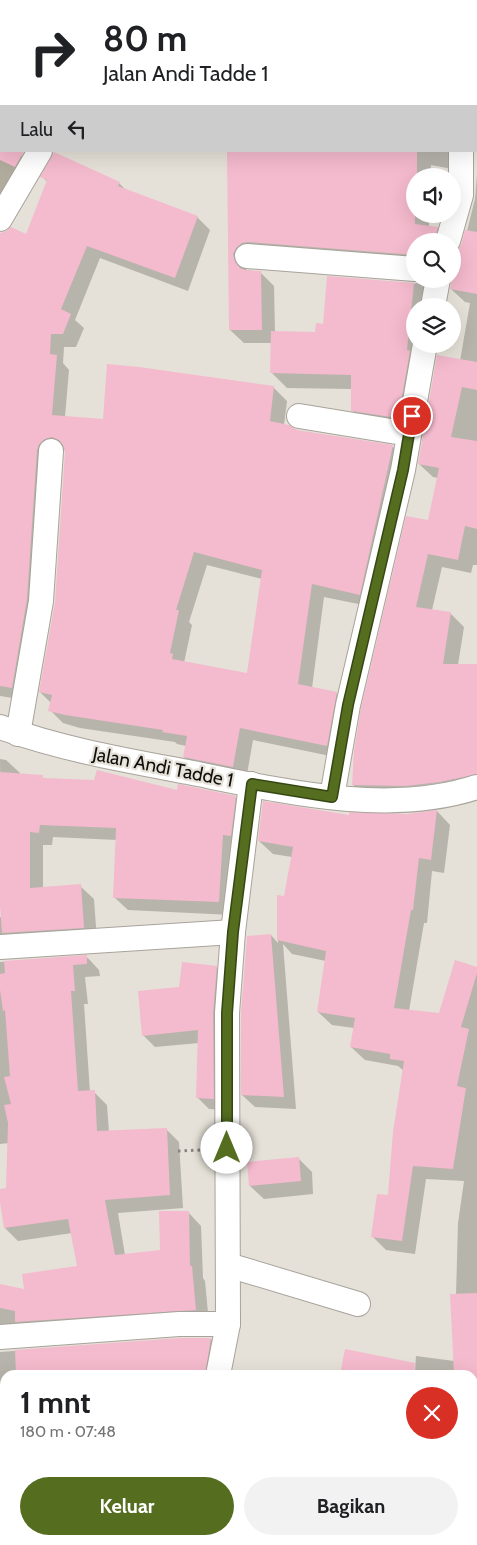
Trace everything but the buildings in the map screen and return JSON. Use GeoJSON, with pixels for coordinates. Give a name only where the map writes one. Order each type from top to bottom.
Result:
{"type":"FeatureCollection","features":[{"type":"Feature","properties":{"kind":"street"},"geometry":{"type":"LineString","coordinates":[[0,220],[39,152]]}},
{"type":"Feature","properties":{"kind":"street"},"geometry":{"type":"LineString","coordinates":[[452,233],[469,195],[461,152]]}},
{"type":"Feature","properties":{"kind":"street"},"geometry":{"type":"LineString","coordinates":[[247,256],[406,267]]}},
{"type":"Feature","properties":{"kind":"street"},"geometry":{"type":"LineString","coordinates":[[332,797],[348,705],[403,470],[423,353]]}},
{"type":"Feature","properties":{"kind":"street"},"geometry":{"type":"LineString","coordinates":[[299,416],[409,434]]}},
{"type":"Feature","properties":{"kind":"street"},"geometry":{"type":"LineString","coordinates":[[9,731],[41,601],[51,451]]}},
{"type":"Feature","properties":{"kind":"street","name":"Jalan Andi Tadde 1"},"geometry":{"type":"LineString","coordinates":[[9,731],[79,751],[252,784],[332,797],[383,800],[434,798],[477,787]]}},
{"type":"Feature","properties":{"kind":"street"},"geometry":{"type":"LineString","coordinates":[[219,1370],[228,1324],[227,1013],[233,932],[252,784]]}},
{"type":"Feature","properties":{"kind":"street"},"geometry":{"type":"LineString","coordinates":[[0,947],[233,932]]}},
{"type":"Feature","properties":{"kind":"street"},"geometry":{"type":"LineString","coordinates":[[228,1266],[358,1304]]}},
{"type":"Feature","properties":{"kind":"street"},"geometry":{"type":"LineString","coordinates":[[0,1337],[126,1327],[228,1324]]}},
{"type":"Feature","properties":{"kind":"shaded area"},"geometry":{"type":"Polygon","coordinates":[[[0,152],[29,152],[0,201],[0,152]]]}},
{"type":"Feature","properties":{"kind":"route"},"geometry":{"type":"LineString","coordinates":[[227,1148],[227,1013],[233,932],[252,784],[332,797],[348,705],[403,470],[412,416]]}}]}
